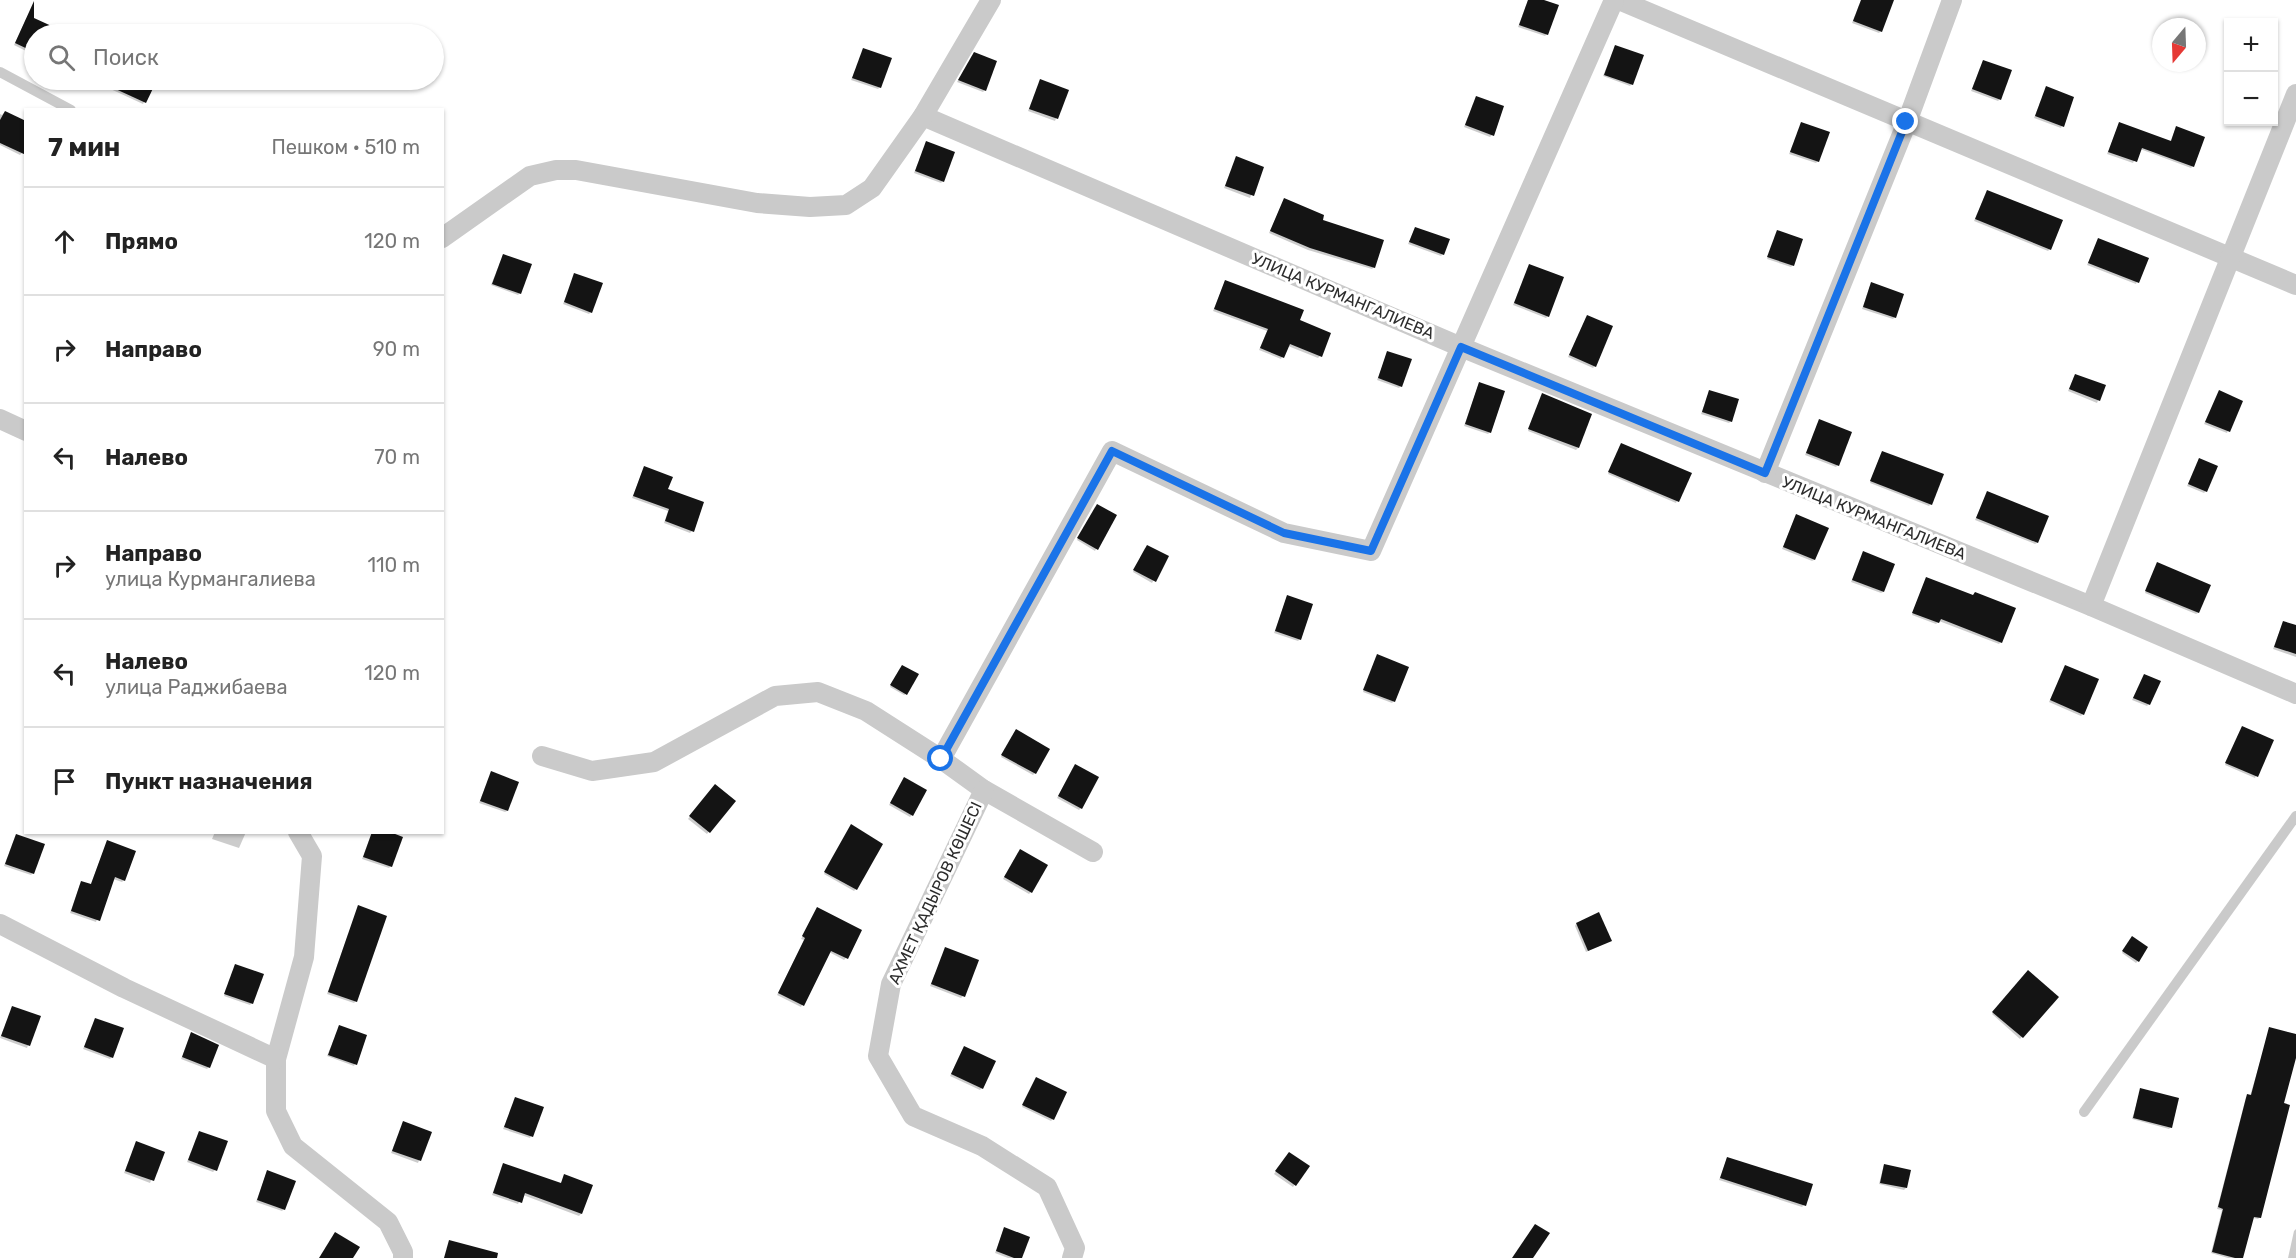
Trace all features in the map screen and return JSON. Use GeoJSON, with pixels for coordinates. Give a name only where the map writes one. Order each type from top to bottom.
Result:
{"type":"FeatureCollection","features":[{"type":"Feature","properties":{"kind":"street"},"geometry":{"type":"LineString","coordinates":[[444,237],[530,176],[556,170],[576,170],[757,203],[810,207],[846,206],[872,188],[923,116],[991,0]]}},
{"type":"Feature","properties":{"kind":"street"},"geometry":{"type":"LineString","coordinates":[[941,759],[1112,451],[1284,533],[1371,551],[1614,0]]}},
{"type":"Feature","properties":{"kind":"street"},"geometry":{"type":"LineString","coordinates":[[1620,0],[2296,285]]}},
{"type":"Feature","properties":{"kind":"street"},"geometry":{"type":"LineString","coordinates":[[1765,473],[1906,122],[1952,0]]}},
{"type":"Feature","properties":{"kind":"street"},"geometry":{"type":"LineString","coordinates":[[2091,606],[2296,94]]}},
{"type":"Feature","properties":{"kind":"street","name":"УЛИЦА КУРМАНГАЛИЕВА"},"geometry":{"type":"LineString","coordinates":[[923,116],[1461,347],[2091,606],[2296,694]]}},
{"type":"Feature","properties":{"kind":"street"},"geometry":{"type":"LineString","coordinates":[[0,419],[24,430]]}},
{"type":"Feature","properties":{"kind":"street"},"geometry":{"type":"LineString","coordinates":[[542,756],[592,771],[654,762],[775,696],[818,692],[866,711],[941,759],[984,790],[1093,852]]}},
{"type":"Feature","properties":{"kind":"street","name":"АХМЕТ ҚАДЫРОВ КӨШЕСІ"},"geometry":{"type":"LineString","coordinates":[[984,790],[891,984],[878,1056],[913,1116],[982,1146],[1047,1186],[1075,1248],[1072,1258]]}},
{"type":"Feature","properties":{"kind":"street"},"geometry":{"type":"LineString","coordinates":[[299,834],[312,856],[304,957],[276,1059],[276,1111],[293,1146],[388,1222],[403,1252],[403,1258]]}},
{"type":"Feature","properties":{"kind":"street"},"geometry":{"type":"LineString","coordinates":[[0,924],[124,988],[276,1059]]}},
{"type":"Feature","properties":{"kind":"lane"},"geometry":{"type":"LineString","coordinates":[[0,72],[24,85]]}},
{"type":"Feature","properties":{"kind":"lane"},"geometry":{"type":"LineString","coordinates":[[34,90],[67,108]]}},
{"type":"Feature","properties":{"kind":"lane"},"geometry":{"type":"LineString","coordinates":[[2084,1112],[2296,816]]}},
{"type":"Feature","properties":{"kind":"building"},"geometry":{"type":"Polygon","coordinates":[[[1528,0],[1544,0],[1559,5],[1548,35],[1519,25],[1528,0]]]}},
{"type":"Feature","properties":{"kind":"building"},"geometry":{"type":"Polygon","coordinates":[[[1861,0],[1894,0],[1882,32],[1853,21],[1861,0]]]}},
{"type":"Feature","properties":{"kind":"building"},"geometry":{"type":"Polygon","coordinates":[[[34,1],[34,18],[47,24],[24,24],[24,47],[15,43],[34,1]]]}},
{"type":"Feature","properties":{"kind":"building"},"geometry":{"type":"Polygon","coordinates":[[[1615,45],[1644,55],[1633,85],[1604,75],[1615,45]]]}},
{"type":"Feature","properties":{"kind":"building"},"geometry":{"type":"Polygon","coordinates":[[[863,48],[892,58],[881,88],[852,78],[863,48]]]}},
{"type":"Feature","properties":{"kind":"building"},"geometry":{"type":"Polygon","coordinates":[[[974,52],[997,61],[986,91],[958,80],[974,52]]]}},
{"type":"Feature","properties":{"kind":"building"},"geometry":{"type":"Polygon","coordinates":[[[1983,60],[2012,70],[2001,100],[1972,89],[1983,60]]]}},
{"type":"Feature","properties":{"kind":"building"},"geometry":{"type":"Polygon","coordinates":[[[1040,79],[1069,90],[1058,119],[1029,109],[1040,79]]]}},
{"type":"Feature","properties":{"kind":"building"},"geometry":{"type":"Polygon","coordinates":[[[2046,86],[2074,97],[2064,127],[2035,116],[2046,86]]]}},
{"type":"Feature","properties":{"kind":"building"},"geometry":{"type":"Polygon","coordinates":[[[118,90],[152,90],[146,103],[118,90]]]}},
{"type":"Feature","properties":{"kind":"building"},"geometry":{"type":"Polygon","coordinates":[[[1476,96],[1504,106],[1494,136],[1465,125],[1476,96]]]}},
{"type":"Feature","properties":{"kind":"building"},"geometry":{"type":"Polygon","coordinates":[[[5,111],[24,120],[24,154],[0,143],[0,120],[5,111]]]}},
{"type":"Feature","properties":{"kind":"building"},"geometry":{"type":"Polygon","coordinates":[[[1801,122],[1830,132],[1819,162],[1790,152],[1801,122]]]}},
{"type":"Feature","properties":{"kind":"building"},"geometry":{"type":"Polygon","coordinates":[[[2119,122],[2171,141],[2176,126],[2205,137],[2194,167],[2142,148],[2137,162],[2108,152],[2119,122]]]}},
{"type":"Feature","properties":{"kind":"building"},"geometry":{"type":"Polygon","coordinates":[[[926,141],[955,152],[944,182],[915,171],[926,141]]]}},
{"type":"Feature","properties":{"kind":"building"},"geometry":{"type":"Polygon","coordinates":[[[1236,156],[1264,167],[1254,196],[1225,186],[1236,156]]]}},
{"type":"Feature","properties":{"kind":"building"},"geometry":{"type":"Polygon","coordinates":[[[1987,190],[2063,220],[2051,250],[1975,219],[1987,190]]]}},
{"type":"Feature","properties":{"kind":"building"},"geometry":{"type":"Polygon","coordinates":[[[1284,198],[1324,215],[1323,220],[1384,240],[1375,268],[1310,248],[1270,231],[1284,198]]]}},
{"type":"Feature","properties":{"kind":"building"},"geometry":{"type":"Polygon","coordinates":[[[1415,227],[1450,239],[1444,255],[1409,242],[1415,227]]]}},
{"type":"Feature","properties":{"kind":"building"},"geometry":{"type":"Polygon","coordinates":[[[1777,230],[1803,239],[1794,266],[1767,257],[1777,230]]]}},
{"type":"Feature","properties":{"kind":"building"},"geometry":{"type":"Polygon","coordinates":[[[2098,238],[2149,258],[2139,283],[2088,263],[2098,238]]]}},
{"type":"Feature","properties":{"kind":"building"},"geometry":{"type":"Polygon","coordinates":[[[503,254],[532,264],[521,294],[492,284],[503,254]]]}},
{"type":"Feature","properties":{"kind":"building"},"geometry":{"type":"Polygon","coordinates":[[[1529,264],[1564,277],[1549,317],[1514,303],[1529,264]]]}},
{"type":"Feature","properties":{"kind":"building"},"geometry":{"type":"Polygon","coordinates":[[[574,273],[603,283],[592,313],[564,302],[574,273]]]}},
{"type":"Feature","properties":{"kind":"building"},"geometry":{"type":"Polygon","coordinates":[[[1225,280],[1304,310],[1300,320],[1331,333],[1322,357],[1290,344],[1284,358],[1260,348],[1268,329],[1214,309],[1225,280]]]}},
{"type":"Feature","properties":{"kind":"building"},"geometry":{"type":"Polygon","coordinates":[[[1871,282],[1904,294],[1896,318],[1863,307],[1871,282]]]}},
{"type":"Feature","properties":{"kind":"building"},"geometry":{"type":"Polygon","coordinates":[[[1587,315],[1613,326],[1596,367],[1569,355],[1587,315]]]}},
{"type":"Feature","properties":{"kind":"building"},"geometry":{"type":"Polygon","coordinates":[[[1387,351],[1412,359],[1402,387],[1378,378],[1387,351]]]}},
{"type":"Feature","properties":{"kind":"building"},"geometry":{"type":"Polygon","coordinates":[[[2075,374],[2106,385],[2100,401],[2069,389],[2075,374]]]}},
{"type":"Feature","properties":{"kind":"building"},"geometry":{"type":"Polygon","coordinates":[[[1479,382],[1505,391],[1491,433],[1465,424],[1479,382]]]}},
{"type":"Feature","properties":{"kind":"building"},"geometry":{"type":"Polygon","coordinates":[[[1709,390],[1739,399],[1732,422],[1702,412],[1709,390]]]}},
{"type":"Feature","properties":{"kind":"building"},"geometry":{"type":"Polygon","coordinates":[[[2219,390],[2243,401],[2230,432],[2205,422],[2219,390]]]}},
{"type":"Feature","properties":{"kind":"building"},"geometry":{"type":"Polygon","coordinates":[[[1542,393],[1592,414],[1579,448],[1528,429],[1542,393]]]}},
{"type":"Feature","properties":{"kind":"building"},"geometry":{"type":"Polygon","coordinates":[[[1819,419],[1852,432],[1839,466],[1806,453],[1819,419]]]}},
{"type":"Feature","properties":{"kind":"building"},"geometry":{"type":"Polygon","coordinates":[[[1621,443],[1692,473],[1679,502],[1608,472],[1621,443]]]}},
{"type":"Feature","properties":{"kind":"building"},"geometry":{"type":"Polygon","coordinates":[[[1882,451],[1944,474],[1932,505],[1870,481],[1882,451]]]}},
{"type":"Feature","properties":{"kind":"building"},"geometry":{"type":"Polygon","coordinates":[[[2199,458],[2218,466],[2207,492],[2188,484],[2199,458]]]}},
{"type":"Feature","properties":{"kind":"building"},"geometry":{"type":"Polygon","coordinates":[[[644,466],[673,477],[668,489],[704,502],[694,532],[665,521],[669,509],[633,496],[644,466]]]}},
{"type":"Feature","properties":{"kind":"building"},"geometry":{"type":"Polygon","coordinates":[[[1987,491],[2049,516],[2038,543],[1976,518],[1987,491]]]}},
{"type":"Feature","properties":{"kind":"building"},"geometry":{"type":"Polygon","coordinates":[[[1097,504],[1117,515],[1098,550],[1077,538],[1097,504]]]}},
{"type":"Feature","properties":{"kind":"building"},"geometry":{"type":"Polygon","coordinates":[[[1796,514],[1829,528],[1815,560],[1783,547],[1796,514]]]}},
{"type":"Feature","properties":{"kind":"building"},"geometry":{"type":"Polygon","coordinates":[[[1147,545],[1169,556],[1156,582],[1133,570],[1147,545]]]}},
{"type":"Feature","properties":{"kind":"building"},"geometry":{"type":"Polygon","coordinates":[[[1863,551],[1895,564],[1884,592],[1852,580],[1863,551]]]}},
{"type":"Feature","properties":{"kind":"building"},"geometry":{"type":"Polygon","coordinates":[[[2157,562],[2211,585],[2199,613],[2145,591],[2157,562]]]}},
{"type":"Feature","properties":{"kind":"building"},"geometry":{"type":"Polygon","coordinates":[[[1926,577],[2016,608],[2002,643],[1941,619],[1939,623],[1912,613],[1926,577]]]}},
{"type":"Feature","properties":{"kind":"building"},"geometry":{"type":"Polygon","coordinates":[[[1287,595],[1313,604],[1301,640],[1275,631],[1287,595]]]}},
{"type":"Feature","properties":{"kind":"building"},"geometry":{"type":"Polygon","coordinates":[[[2283,621],[2296,625],[2296,654],[2274,647],[2283,621]]]}},
{"type":"Feature","properties":{"kind":"building"},"geometry":{"type":"Polygon","coordinates":[[[1377,654],[1409,667],[1395,702],[1363,690],[1377,654]]]}},
{"type":"Feature","properties":{"kind":"building"},"geometry":{"type":"Polygon","coordinates":[[[902,665],[919,674],[907,695],[890,685],[902,665]]]}},
{"type":"Feature","properties":{"kind":"building"},"geometry":{"type":"Polygon","coordinates":[[[2065,665],[2099,679],[2084,715],[2050,700],[2065,665]]]}},
{"type":"Feature","properties":{"kind":"building"},"geometry":{"type":"Polygon","coordinates":[[[2144,674],[2161,681],[2150,705],[2133,698],[2144,674]]]}},
{"type":"Feature","properties":{"kind":"building"},"geometry":{"type":"Polygon","coordinates":[[[2242,726],[2274,740],[2258,777],[2225,763],[2242,726]]]}},
{"type":"Feature","properties":{"kind":"building"},"geometry":{"type":"Polygon","coordinates":[[[1016,729],[1050,749],[1036,774],[1001,755],[1016,729]]]}},
{"type":"Feature","properties":{"kind":"building"},"geometry":{"type":"Polygon","coordinates":[[[1075,764],[1099,777],[1082,809],[1058,796],[1075,764]]]}},
{"type":"Feature","properties":{"kind":"building"},"geometry":{"type":"Polygon","coordinates":[[[491,771],[519,782],[508,811],[480,801],[491,771]]]}},
{"type":"Feature","properties":{"kind":"building"},"geometry":{"type":"Polygon","coordinates":[[[904,777],[927,790],[913,816],[890,803],[904,777]]]}},
{"type":"Feature","properties":{"kind":"building"},"geometry":{"type":"Polygon","coordinates":[[[715,784],[736,801],[710,833],[689,816],[715,784]]]}},
{"type":"Feature","properties":{"kind":"building"},"geometry":{"type":"Polygon","coordinates":[[[851,824],[883,844],[857,890],[824,872],[851,824]]]}},
{"type":"Feature","properties":{"kind":"building"},"geometry":{"type":"Polygon","coordinates":[[[16,834],[45,844],[34,874],[5,864],[16,834]]]}},
{"type":"Feature","properties":{"kind":"building"},"geometry":{"type":"Polygon","coordinates":[[[371,834],[395,834],[403,837],[392,867],[363,857],[371,834]]]}},
{"type":"Feature","properties":{"kind":"building"},"geometry":{"type":"Polygon","coordinates":[[[107,840],[136,851],[125,881],[115,877],[100,921],[71,911],[81,881],[91,884],[107,840]]]}},
{"type":"Feature","properties":{"kind":"building"},"geometry":{"type":"Polygon","coordinates":[[[1020,849],[1048,865],[1032,893],[1004,877],[1020,849]]]}},
{"type":"Feature","properties":{"kind":"building"},"geometry":{"type":"Polygon","coordinates":[[[358,905],[387,916],[357,1002],[328,992],[358,905]]]}},
{"type":"Feature","properties":{"kind":"building"},"geometry":{"type":"Polygon","coordinates":[[[817,907],[862,930],[848,959],[831,951],[804,1006],[778,993],[805,938],[802,936],[817,907]]]}},
{"type":"Feature","properties":{"kind":"building"},"geometry":{"type":"Polygon","coordinates":[[[1599,912],[1612,941],[1588,951],[1576,923],[1599,912]]]}},
{"type":"Feature","properties":{"kind":"building"},"geometry":{"type":"Polygon","coordinates":[[[2132,936],[2148,947],[2139,962],[2122,951],[2132,936]]]}},
{"type":"Feature","properties":{"kind":"building"},"geometry":{"type":"Polygon","coordinates":[[[945,947],[979,960],[965,997],[931,984],[945,947]]]}},
{"type":"Feature","properties":{"kind":"building"},"geometry":{"type":"Polygon","coordinates":[[[235,964],[264,974],[253,1004],[224,994],[235,964]]]}},
{"type":"Feature","properties":{"kind":"building"},"geometry":{"type":"Polygon","coordinates":[[[2028,970],[2059,997],[2023,1038],[1992,1012],[2028,970]]]}},
{"type":"Feature","properties":{"kind":"building"},"geometry":{"type":"Polygon","coordinates":[[[12,1006],[41,1016],[30,1046],[1,1036],[12,1006]]]}},
{"type":"Feature","properties":{"kind":"building"},"geometry":{"type":"Polygon","coordinates":[[[95,1018],[124,1028],[113,1058],[84,1047],[95,1018]]]}},
{"type":"Feature","properties":{"kind":"building"},"geometry":{"type":"Polygon","coordinates":[[[339,1025],[367,1035],[357,1065],[328,1055],[339,1025]]]}},
{"type":"Feature","properties":{"kind":"building"},"geometry":{"type":"Polygon","coordinates":[[[2269,1027],[2296,1034],[2296,1058],[2284,1103],[2290,1105],[2261,1218],[2254,1217],[2243,1258],[2235,1258],[2212,1252],[2223,1209],[2218,1207],[2247,1094],[2251,1095],[2269,1027]]]}},
{"type":"Feature","properties":{"kind":"building"},"geometry":{"type":"Polygon","coordinates":[[[191,1032],[219,1045],[210,1068],[182,1057],[191,1032]]]}},
{"type":"Feature","properties":{"kind":"building"},"geometry":{"type":"Polygon","coordinates":[[[964,1046],[996,1061],[983,1089],[951,1074],[964,1046]]]}},
{"type":"Feature","properties":{"kind":"building"},"geometry":{"type":"Polygon","coordinates":[[[1036,1077],[1067,1092],[1054,1120],[1022,1105],[1036,1077]]]}},
{"type":"Feature","properties":{"kind":"building"},"geometry":{"type":"Polygon","coordinates":[[[2140,1088],[2179,1098],[2172,1128],[2133,1118],[2140,1088]]]}},
{"type":"Feature","properties":{"kind":"building"},"geometry":{"type":"Polygon","coordinates":[[[515,1097],[544,1107],[533,1137],[504,1127],[515,1097]]]}},
{"type":"Feature","properties":{"kind":"building"},"geometry":{"type":"Polygon","coordinates":[[[403,1121],[432,1132],[421,1161],[392,1151],[403,1121]]]}},
{"type":"Feature","properties":{"kind":"building"},"geometry":{"type":"Polygon","coordinates":[[[199,1131],[228,1141],[217,1171],[188,1160],[199,1131]]]}},
{"type":"Feature","properties":{"kind":"building"},"geometry":{"type":"Polygon","coordinates":[[[136,1141],[165,1152],[154,1181],[125,1171],[136,1141]]]}},
{"type":"Feature","properties":{"kind":"building"},"geometry":{"type":"Polygon","coordinates":[[[1289,1152],[1310,1166],[1296,1186],[1275,1171],[1289,1152]]]}},
{"type":"Feature","properties":{"kind":"building"},"geometry":{"type":"Polygon","coordinates":[[[1727,1157],[1813,1184],[1806,1206],[1720,1178],[1727,1157]]]}},
{"type":"Feature","properties":{"kind":"building"},"geometry":{"type":"Polygon","coordinates":[[[503,1163],[561,1183],[564,1174],[593,1185],[582,1214],[525,1193],[522,1203],[493,1193],[503,1163]]]}},
{"type":"Feature","properties":{"kind":"building"},"geometry":{"type":"Polygon","coordinates":[[[1884,1164],[1911,1170],[1907,1188],[1880,1183],[1884,1164]]]}},
{"type":"Feature","properties":{"kind":"building"},"geometry":{"type":"Polygon","coordinates":[[[267,1170],[296,1181],[285,1210],[257,1200],[267,1170]]]}},
{"type":"Feature","properties":{"kind":"building"},"geometry":{"type":"Polygon","coordinates":[[[1535,1224],[1550,1233],[1533,1258],[1512,1258],[1535,1224]]]}},
{"type":"Feature","properties":{"kind":"building"},"geometry":{"type":"Polygon","coordinates":[[[1004,1227],[1030,1237],[1022,1258],[1014,1258],[996,1251],[1004,1227]]]}},
{"type":"Feature","properties":{"kind":"building"},"geometry":{"type":"Polygon","coordinates":[[[335,1232],[360,1247],[353,1258],[319,1258],[335,1232]]]}},
{"type":"Feature","properties":{"kind":"building"},"geometry":{"type":"Polygon","coordinates":[[[449,1240],[498,1253],[497,1258],[444,1258],[449,1240]]]}},
{"type":"Feature","properties":{"kind":"route"},"geometry":{"type":"LineString","coordinates":[[941,759],[1112,451],[1284,533],[1371,551],[1461,347],[1765,473],[1906,122]]}}]}
